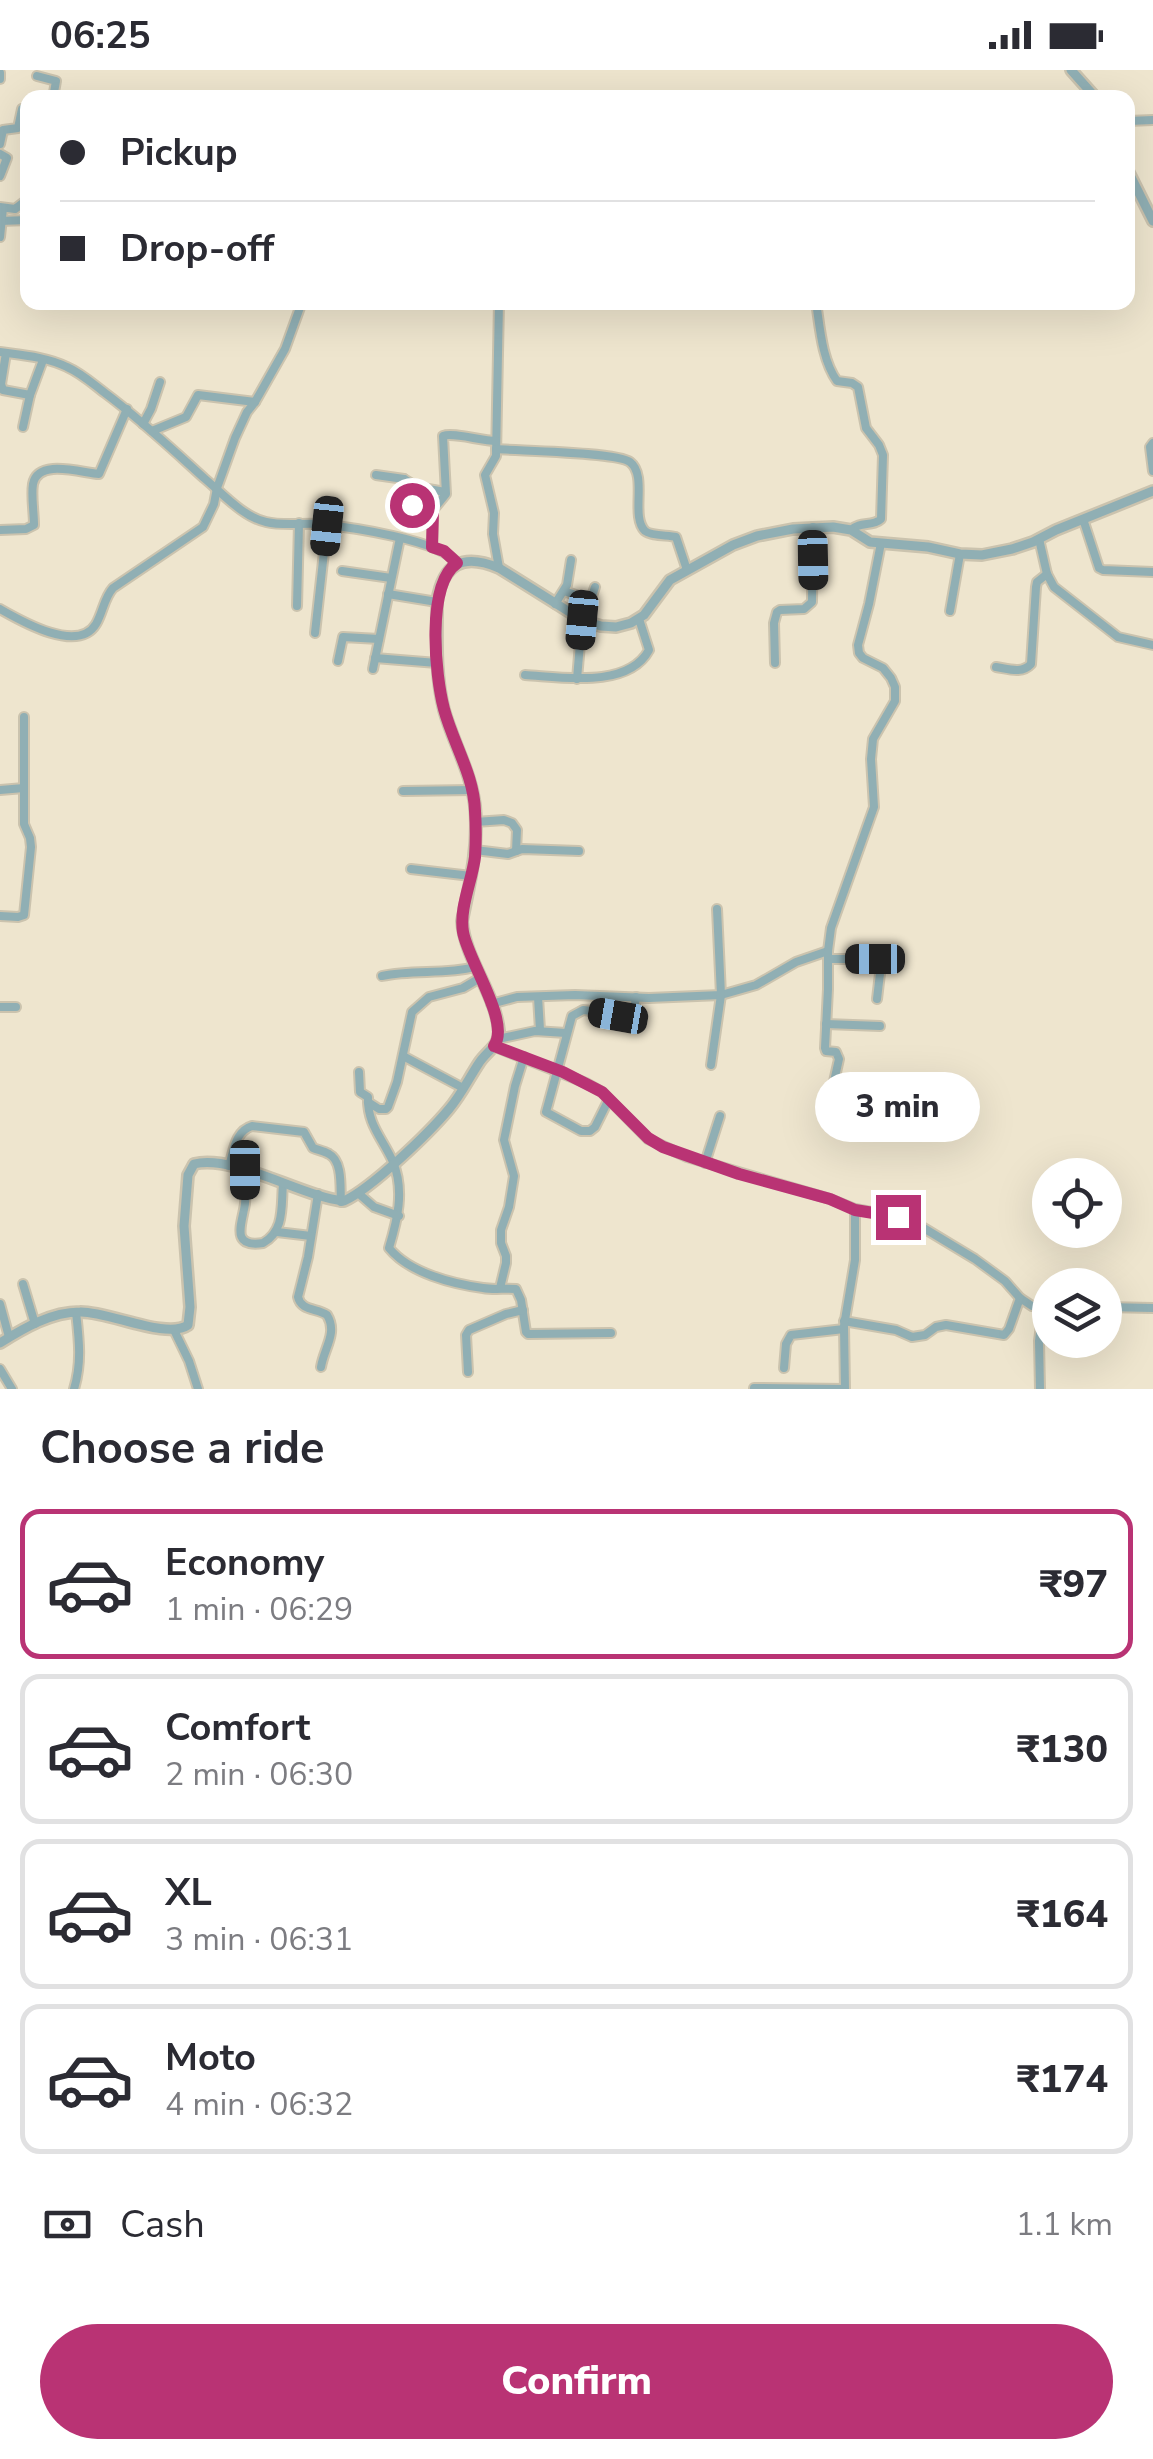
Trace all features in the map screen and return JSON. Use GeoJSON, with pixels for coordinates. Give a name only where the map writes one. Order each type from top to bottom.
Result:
{"type":"FeatureCollection","features":[{"type":"Feature","properties":{"kind":"street"},"geometry":{"type":"LineString","coordinates":[[1072,70],[1089,90]]}},
{"type":"Feature","properties":{"kind":"street"},"geometry":{"type":"LineString","coordinates":[[37,76],[56,81],[54,90]]}},
{"type":"Feature","properties":{"kind":"street"},"geometry":{"type":"LineString","coordinates":[[0,144],[3,130],[18,128],[20,119]]}},
{"type":"Feature","properties":{"kind":"street"},"geometry":{"type":"LineString","coordinates":[[0,154],[7,158],[0,176]]}},
{"type":"Feature","properties":{"kind":"street"},"geometry":{"type":"LineString","coordinates":[[1135,184],[1153,221]]}},
{"type":"Feature","properties":{"kind":"street"},"geometry":{"type":"LineString","coordinates":[[0,237],[1,208]]}},
{"type":"Feature","properties":{"kind":"street"},"geometry":{"type":"LineString","coordinates":[[0,609],[67,638],[90,632],[113,588],[204,527],[222,493],[235,438],[285,348],[299,310]]}},
{"type":"Feature","properties":{"kind":"street"},"geometry":{"type":"LineString","coordinates":[[499,310],[496,445],[494,462],[485,475],[494,513],[499,568]]}},
{"type":"Feature","properties":{"kind":"street"},"geometry":{"type":"LineString","coordinates":[[817,310],[832,374],[837,380],[858,387],[864,422],[883,455],[881,519],[861,523],[851,530]]}},
{"type":"Feature","properties":{"kind":"street"},"geometry":{"type":"LineString","coordinates":[[30,396],[2,390],[3,353],[65,365],[126,410],[249,515],[268,524],[299,523],[400,538],[444,551],[457,563]]}},
{"type":"Feature","properties":{"kind":"street"},"geometry":{"type":"LineString","coordinates":[[24,427],[43,360]]}},
{"type":"Feature","properties":{"kind":"street"},"geometry":{"type":"LineString","coordinates":[[143,424],[160,382]]}},
{"type":"Feature","properties":{"kind":"street"},"geometry":{"type":"LineString","coordinates":[[152,432],[186,418],[198,395],[256,402]]}},
{"type":"Feature","properties":{"kind":"street"},"geometry":{"type":"LineString","coordinates":[[0,530],[34,525],[33,482],[39,472],[62,469],[99,474],[126,410]]}},
{"type":"Feature","properties":{"kind":"street"},"geometry":{"type":"LineString","coordinates":[[432,547],[433,510],[446,492],[442,443],[444,435],[449,434],[496,445],[593,454],[630,462],[638,482],[644,529],[676,537],[686,570]]}},
{"type":"Feature","properties":{"kind":"street"},"geometry":{"type":"LineString","coordinates":[[1153,443],[1153,472]]}},
{"type":"Feature","properties":{"kind":"street"},"geometry":{"type":"LineString","coordinates":[[376,475],[446,492]]}},
{"type":"Feature","properties":{"kind":"street"},"geometry":{"type":"LineString","coordinates":[[404,479],[406,501],[433,510]]}},
{"type":"Feature","properties":{"kind":"street"},"geometry":{"type":"LineString","coordinates":[[0,1304],[4,1340],[48,1318],[76,1312],[174,1330],[184,1328],[190,1319],[184,1226],[190,1167],[198,1162],[229,1166],[341,1202],[358,1194],[446,1112],[496,1042],[498,1030],[491,1004],[464,937],[462,921],[475,850],[472,790],[445,713],[437,662],[437,602],[446,572],[457,563],[476,561],[499,568],[583,620],[616,627],[638,619],[670,580],[757,536],[813,528],[851,530],[864,540],[982,555],[1040,539],[1153,492]]}},
{"type":"Feature","properties":{"kind":"street"},"geometry":{"type":"LineString","coordinates":[[1083,520],[1099,568],[1153,572]]}},
{"type":"Feature","properties":{"kind":"street"},"geometry":{"type":"LineString","coordinates":[[297,606],[299,523]]}},
{"type":"Feature","properties":{"kind":"street"},"geometry":{"type":"LineString","coordinates":[[315,633],[327,526]]}},
{"type":"Feature","properties":{"kind":"street"},"geometry":{"type":"LineString","coordinates":[[775,663],[777,612],[804,609],[812,602],[813,528]]}},
{"type":"Feature","properties":{"kind":"street"},"geometry":{"type":"LineString","coordinates":[[373,669],[400,538]]}},
{"type":"Feature","properties":{"kind":"street"},"geometry":{"type":"LineString","coordinates":[[1040,539],[1050,582],[1061,594],[1118,637],[1153,645]]}},
{"type":"Feature","properties":{"kind":"street"},"geometry":{"type":"LineString","coordinates":[[829,1104],[838,1054],[826,1052],[825,1048],[831,928],[874,807],[870,759],[873,739],[895,701],[892,678],[884,668],[863,658],[858,646],[880,543]]}},
{"type":"Feature","properties":{"kind":"street"},"geometry":{"type":"LineString","coordinates":[[950,611],[960,554]]}},
{"type":"Feature","properties":{"kind":"street"},"geometry":{"type":"LineString","coordinates":[[555,604],[568,580],[571,560]]}},
{"type":"Feature","properties":{"kind":"street"},"geometry":{"type":"LineString","coordinates":[[342,570],[391,578]]}},
{"type":"Feature","properties":{"kind":"street"},"geometry":{"type":"LineString","coordinates":[[996,667],[1018,670],[1031,664],[1036,588],[1047,574]]}},
{"type":"Feature","properties":{"kind":"street"},"geometry":{"type":"LineString","coordinates":[[577,679],[583,620],[594,588]]}},
{"type":"Feature","properties":{"kind":"street"},"geometry":{"type":"LineString","coordinates":[[564,590],[590,600]]}},
{"type":"Feature","properties":{"kind":"street"},"geometry":{"type":"LineString","coordinates":[[388,594],[437,602]]}},
{"type":"Feature","properties":{"kind":"street"},"geometry":{"type":"LineString","coordinates":[[525,675],[577,679],[607,676],[635,665],[648,650],[638,619]]}},
{"type":"Feature","properties":{"kind":"street"},"geometry":{"type":"LineString","coordinates":[[338,661],[343,637],[379,639]]}},
{"type":"Feature","properties":{"kind":"street"},"geometry":{"type":"LineString","coordinates":[[376,658],[437,662]]}},
{"type":"Feature","properties":{"kind":"street"},"geometry":{"type":"LineString","coordinates":[[0,916],[24,915],[31,847],[24,824],[24,716]]}},
{"type":"Feature","properties":{"kind":"street"},"geometry":{"type":"LineString","coordinates":[[0,790],[24,788]]}},
{"type":"Feature","properties":{"kind":"street"},"geometry":{"type":"LineString","coordinates":[[402,791],[472,790]]}},
{"type":"Feature","properties":{"kind":"street"},"geometry":{"type":"LineString","coordinates":[[475,822],[512,823],[517,830],[516,851]]}},
{"type":"Feature","properties":{"kind":"street"},"geometry":{"type":"LineString","coordinates":[[475,850],[508,854],[579,851]]}},
{"type":"Feature","properties":{"kind":"street"},"geometry":{"type":"LineString","coordinates":[[411,869],[472,876]]}},
{"type":"Feature","properties":{"kind":"street"},"geometry":{"type":"LineString","coordinates":[[711,1065],[721,996],[717,909]]}},
{"type":"Feature","properties":{"kind":"street"},"geometry":{"type":"LineString","coordinates":[[491,1004],[504,999],[575,995],[721,996],[756,985],[796,962],[828,955],[879,962],[877,999]]}},
{"type":"Feature","properties":{"kind":"street"},"geometry":{"type":"LineString","coordinates":[[382,976],[475,967]]}},
{"type":"Feature","properties":{"kind":"street"},"geometry":{"type":"LineString","coordinates":[[368,1102],[379,1109],[388,1107],[411,1016],[421,1002],[480,978]]}},
{"type":"Feature","properties":{"kind":"street"},"geometry":{"type":"LineString","coordinates":[[575,995],[577,1012]]}},
{"type":"Feature","properties":{"kind":"street"},"geometry":{"type":"LineString","coordinates":[[538,997],[540,1030]]}},
{"type":"Feature","properties":{"kind":"street"},"geometry":{"type":"LineString","coordinates":[[609,1098],[590,1132],[546,1112],[569,1020],[577,1012],[628,1015],[634,1010],[636,997]]}},
{"type":"Feature","properties":{"kind":"street"},"geometry":{"type":"LineString","coordinates":[[0,1006],[16,1007]]}},
{"type":"Feature","properties":{"kind":"street"},"geometry":{"type":"LineString","coordinates":[[826,1024],[880,1026]]}},
{"type":"Feature","properties":{"kind":"street"},"geometry":{"type":"LineString","coordinates":[[496,1042],[540,1030],[566,1033]]}},
{"type":"Feature","properties":{"kind":"street"},"geometry":{"type":"LineString","coordinates":[[496,1042],[586,1082],[663,1147],[855,1210],[917,1224],[1005,1280],[1032,1306]]}},
{"type":"Feature","properties":{"kind":"street"},"geometry":{"type":"LineString","coordinates":[[403,1056],[463,1088]]}},
{"type":"Feature","properties":{"kind":"street"},"geometry":{"type":"LineString","coordinates":[[500,1288],[506,1263],[502,1230],[514,1176],[504,1140],[524,1057]]}},
{"type":"Feature","properties":{"kind":"street"},"geometry":{"type":"LineString","coordinates":[[359,1072],[359,1089],[368,1097],[367,1110],[393,1163],[399,1196],[399,1216],[389,1248],[393,1254],[424,1274],[483,1288],[516,1289],[528,1334],[610,1333]]}},
{"type":"Feature","properties":{"kind":"street"},"geometry":{"type":"LineString","coordinates":[[705,1163],[720,1116]]}},
{"type":"Feature","properties":{"kind":"street"},"geometry":{"type":"LineString","coordinates":[[229,1166],[244,1128],[304,1132],[313,1148],[335,1158],[341,1202]]}},
{"type":"Feature","properties":{"kind":"street"},"geometry":{"type":"LineString","coordinates":[[245,1170],[245,1203],[240,1224],[241,1235],[247,1242],[268,1241],[277,1232],[283,1184]]}},
{"type":"Feature","properties":{"kind":"street"},"geometry":{"type":"LineString","coordinates":[[318,1194],[298,1297],[303,1306],[327,1315],[332,1324],[320,1367]]}},
{"type":"Feature","properties":{"kind":"street"},"geometry":{"type":"LineString","coordinates":[[358,1194],[374,1207],[399,1216]]}},
{"type":"Feature","properties":{"kind":"street"},"geometry":{"type":"LineString","coordinates":[[754,1388],[846,1389],[844,1325],[854,1260],[855,1210]]}},
{"type":"Feature","properties":{"kind":"street"},"geometry":{"type":"LineString","coordinates":[[277,1232],[311,1236]]}},
{"type":"Feature","properties":{"kind":"street"},"geometry":{"type":"LineString","coordinates":[[24,1284],[34,1324]]}},
{"type":"Feature","properties":{"kind":"street"},"geometry":{"type":"LineString","coordinates":[[784,1368],[786,1344],[791,1335],[844,1325],[896,1330],[912,1337],[946,1325],[1004,1335],[1020,1298]]}},
{"type":"Feature","properties":{"kind":"street"},"geometry":{"type":"LineString","coordinates":[[1122,1307],[1153,1308]]}},
{"type":"Feature","properties":{"kind":"street"},"geometry":{"type":"LineString","coordinates":[[468,1372],[469,1330],[523,1310]]}},
{"type":"Feature","properties":{"kind":"street"},"geometry":{"type":"LineString","coordinates":[[74,1389],[80,1349],[76,1312]]}},
{"type":"Feature","properties":{"kind":"street"},"geometry":{"type":"LineString","coordinates":[[174,1330],[198,1389]]}},
{"type":"Feature","properties":{"kind":"street"},"geometry":{"type":"LineString","coordinates":[[1040,1358],[1040,1389]]}},
{"type":"Feature","properties":{"kind":"street"},"geometry":{"type":"LineString","coordinates":[[0,1368],[12,1389]]}},
{"type":"Feature","properties":{"kind":"route"},"geometry":{"type":"LineString","coordinates":[[412,505],[433,510],[432,547],[452,556],[457,563],[446,572],[439,591],[437,662],[445,713],[474,802],[475,854],[462,921],[470,955],[496,1019],[499,1036],[494,1046],[586,1082],[663,1147],[855,1210],[898,1217]]}}]}
